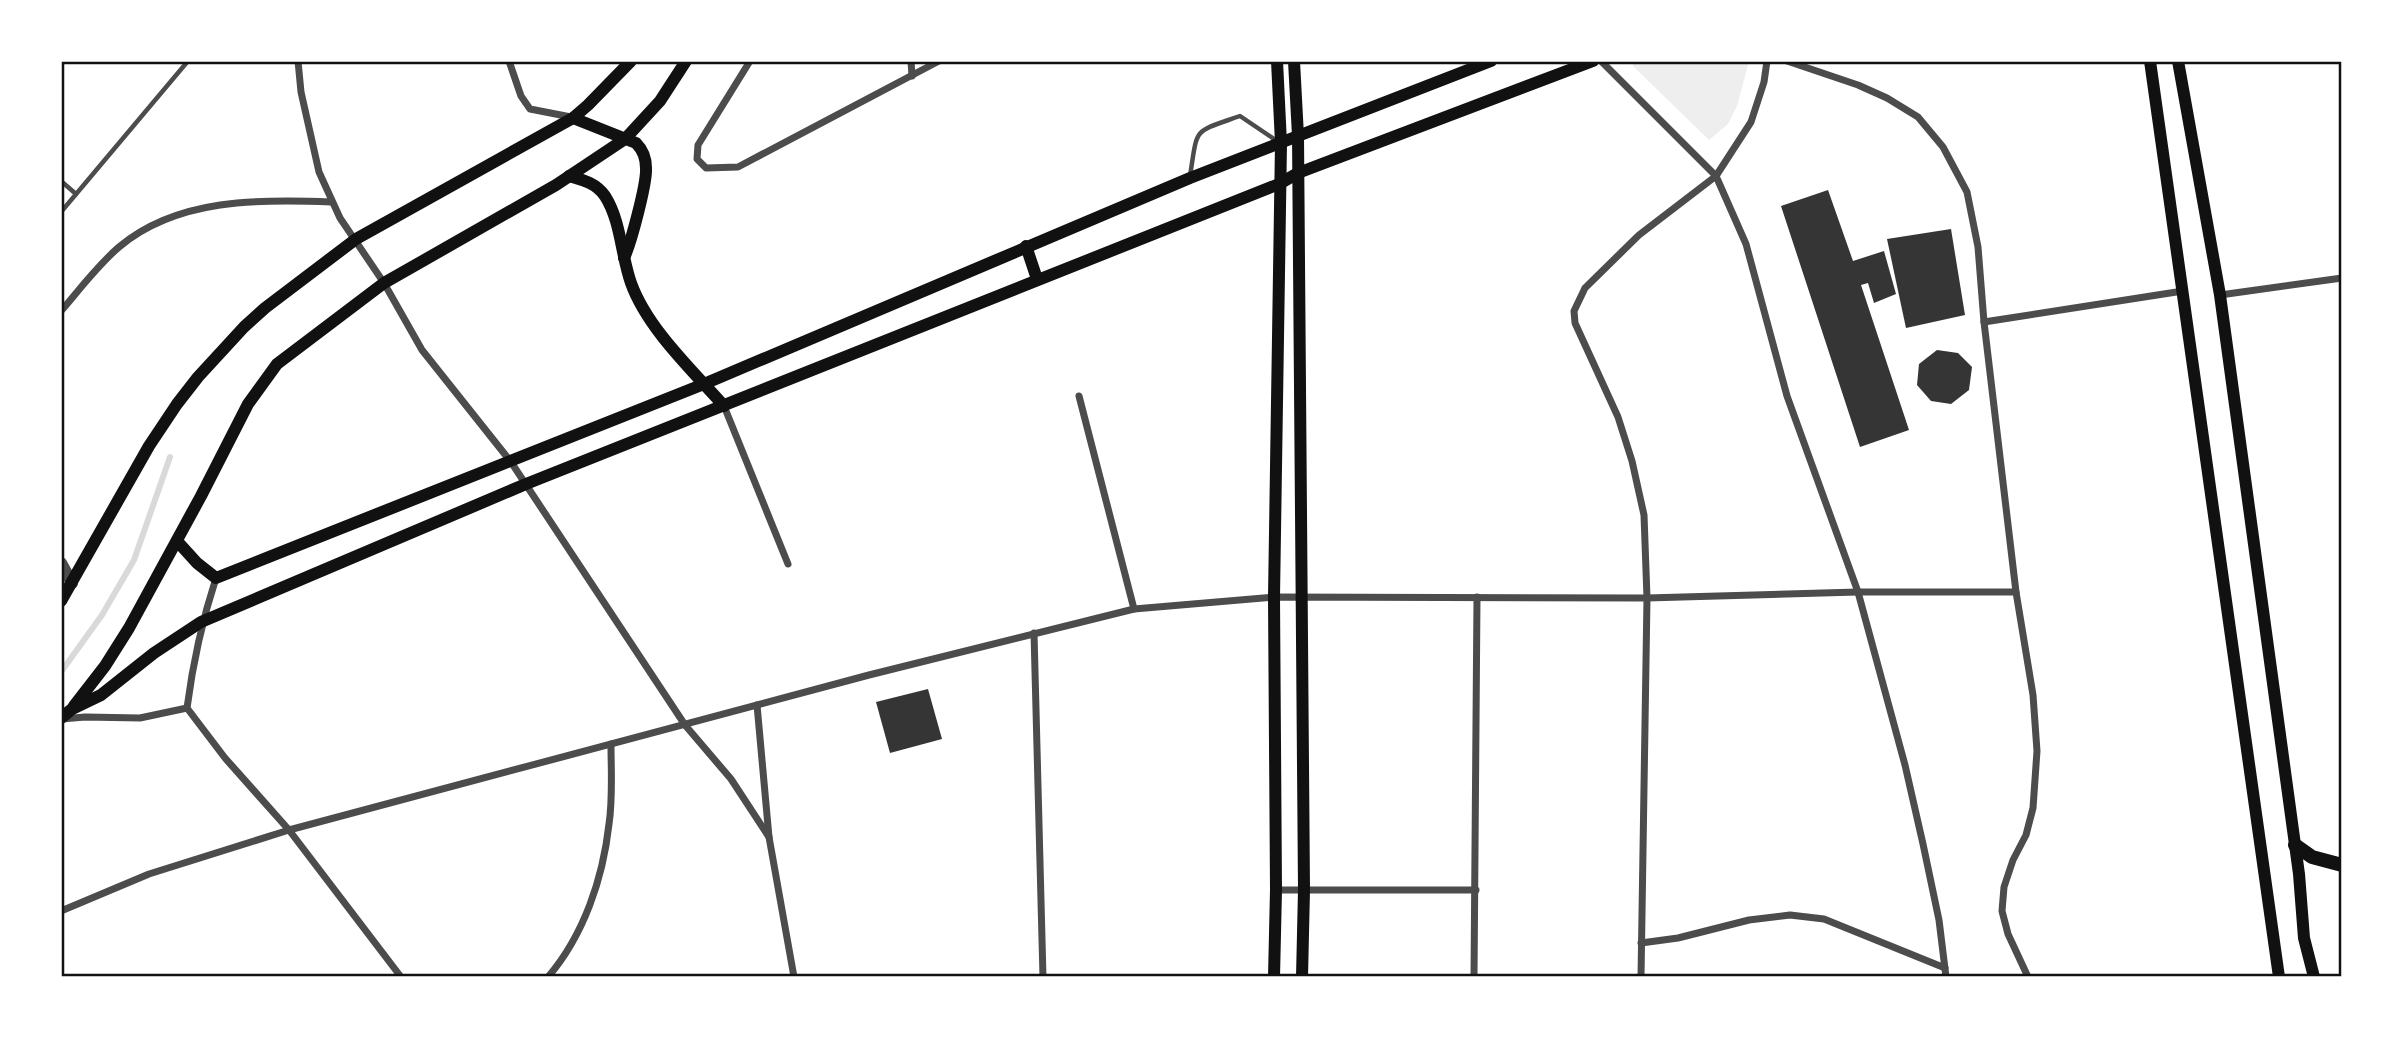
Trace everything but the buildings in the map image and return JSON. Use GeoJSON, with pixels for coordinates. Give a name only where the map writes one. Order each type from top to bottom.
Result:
{"type":"FeatureCollection","features":[{"type":"Feature","properties":{"kind":"main road"},"geometry":{"type":"LineString","coordinates":[[61,601],[149,446],[198,377],[244,327],[356,239],[573,118],[631,61]]}},
{"type":"Feature","properties":{"kind":"main road"},"geometry":{"type":"LineString","coordinates":[[61,719],[72,709],[129,628],[248,404],[277,363],[384,283],[569,176],[625,139],[660,101],[686,61]]}},
{"type":"Feature","properties":{"kind":"main road"},"geometry":{"type":"LineString","coordinates":[[1274,977],[1274,597],[1281,144],[1277,61]]}},
{"type":"Feature","properties":{"kind":"main road"},"geometry":{"type":"LineString","coordinates":[[1294,61],[1298,136],[1304,890],[1302,977]]}},
{"type":"Feature","properties":{"kind":"main road"},"geometry":{"type":"LineString","coordinates":[[177,541],[197,563],[216,578],[704,384],[1190,178],[1491,61]]}},
{"type":"Feature","properties":{"kind":"main road"},"geometry":{"type":"LineString","coordinates":[[72,709],[101,695],[154,653],[201,622],[526,484],[1279,184],[1298,173],[1593,61]]}},
{"type":"Feature","properties":{"kind":"main road"},"geometry":{"type":"LineString","coordinates":[[2150,61],[2279,977]]}},
{"type":"Feature","properties":{"kind":"main road"},"geometry":{"type":"LineString","coordinates":[[2178,61],[2220,295],[2295,845],[2304,938],[2314,977]]}},
{"type":"Feature","properties":{"kind":"main road"},"geometry":{"type":"LineString","coordinates":[[573,118],[636,143],[643,150],[646,170],[630,244],[624,258]]}},
{"type":"Feature","properties":{"kind":"main road"},"geometry":{"type":"LineString","coordinates":[[569,176],[591,182],[604,195],[614,216],[624,258],[640,304],[724,406]]}},
{"type":"Feature","properties":{"kind":"main road"},"geometry":{"type":"LineString","coordinates":[[1026,246],[1037,279]]}},
{"type":"Feature","properties":{"kind":"main road"},"geometry":{"type":"LineString","coordinates":[[2295,845],[2312,857],[2342,865]]}},
{"type":"Feature","properties":{"kind":"street"},"geometry":{"type":"LineString","coordinates":[[298,61],[310,137],[319,172],[331,202],[384,283],[422,350],[511,462],[685,725],[731,779],[769,837]]}},
{"type":"Feature","properties":{"kind":"street"},"geometry":{"type":"LineString","coordinates":[[509,61],[521,96],[530,109],[573,118]]}},
{"type":"Feature","properties":{"kind":"street"},"geometry":{"type":"LineString","coordinates":[[750,61],[698,145],[697,159],[706,168],[738,167],[939,61]]}},
{"type":"Feature","properties":{"kind":"street"},"geometry":{"type":"LineString","coordinates":[[911,61],[912,76]]}},
{"type":"Feature","properties":{"kind":"street"},"geometry":{"type":"LineString","coordinates":[[1601,61],[1716,176],[1746,244],[1787,396],[1858,592],[1905,765],[1939,920],[1946,977]]}},
{"type":"Feature","properties":{"kind":"street"},"geometry":{"type":"LineString","coordinates":[[1641,977],[1647,598],[1644,515],[1632,461],[1618,417],[1575,323],[1574,312],[1585,288],[1639,235],[1716,176],[1751,122],[1764,82],[1767,61]]}},
{"type":"Feature","properties":{"kind":"street"},"geometry":{"type":"LineString","coordinates":[[1787,61],[1858,85],[1887,98],[1917,117],[1943,147],[1967,192],[1978,247],[1984,322],[2016,592],[2033,695],[2037,751],[2033,808],[2026,835],[2013,860],[2004,887],[2002,911],[2008,934],[2028,977]]}},
{"type":"Feature","properties":{"kind":"street"},"geometry":{"type":"LineString","coordinates":[[61,311],[102,263],[121,246],[141,232],[177,216],[231,203],[270,199],[331,202]]}},
{"type":"Feature","properties":{"kind":"street"},"geometry":{"type":"LineString","coordinates":[[2220,295],[2342,278]]}},
{"type":"Feature","properties":{"kind":"street"},"geometry":{"type":"LineString","coordinates":[[1984,322],[2183,291]]}},
{"type":"Feature","properties":{"kind":"street"},"geometry":{"type":"LineString","coordinates":[[1079,396],[1134,609]]}},
{"type":"Feature","properties":{"kind":"street"},"geometry":{"type":"LineString","coordinates":[[724,406],[788,564]]}},
{"type":"Feature","properties":{"kind":"street"},"geometry":{"type":"LineString","coordinates":[[61,563],[72,583]]}},
{"type":"Feature","properties":{"kind":"street"},"geometry":{"type":"LineString","coordinates":[[216,578],[201,622],[187,708],[225,758],[289,830],[401,977]]}},
{"type":"Feature","properties":{"kind":"street"},"geometry":{"type":"LineString","coordinates":[[61,911],[149,874],[289,830],[1034,632],[1134,609],[1274,597],[1647,598],[1858,592],[2016,592]]}},
{"type":"Feature","properties":{"kind":"street"},"geometry":{"type":"LineString","coordinates":[[1474,977],[1477,597]]}},
{"type":"Feature","properties":{"kind":"street"},"geometry":{"type":"LineString","coordinates":[[1034,632],[1043,977]]}},
{"type":"Feature","properties":{"kind":"street"},"geometry":{"type":"LineString","coordinates":[[757,705],[769,837],[793,977]]}},
{"type":"Feature","properties":{"kind":"street"},"geometry":{"type":"LineString","coordinates":[[61,719],[140,718],[187,708]]}},
{"type":"Feature","properties":{"kind":"street"},"geometry":{"type":"LineString","coordinates":[[551,975],[570,946],[588,909],[603,867],[610,822],[611,744]]}},
{"type":"Feature","properties":{"kind":"street"},"geometry":{"type":"LineString","coordinates":[[1276,890],[1476,890]]}},
{"type":"Feature","properties":{"kind":"street"},"geometry":{"type":"LineString","coordinates":[[1641,943],[1678,938],[1749,920],[1790,915],[1824,919],[1945,968]]}},
{"type":"Feature","properties":{"kind":"lane"},"geometry":{"type":"LineString","coordinates":[[61,212],[188,61]]}},
{"type":"Feature","properties":{"kind":"lane"},"geometry":{"type":"LineString","coordinates":[[1190,178],[1197,134],[1202,129],[1240,116],[1281,144]]}},
{"type":"Feature","properties":{"kind":"lane"},"geometry":{"type":"LineString","coordinates":[[61,181],[76,194]]}},
{"type":"Feature","properties":{"kind":"shaded area"},"geometry":{"type":"Polygon","coordinates":[[[1633,61],[1749,61],[1737,106],[1728,124],[1709,140],[1633,66],[1633,61]]]}},
{"type":"Feature","properties":{"kind":"waterway"},"geometry":{"type":"LineString","coordinates":[[61,672],[102,615],[134,560],[170,457]]}}]}
